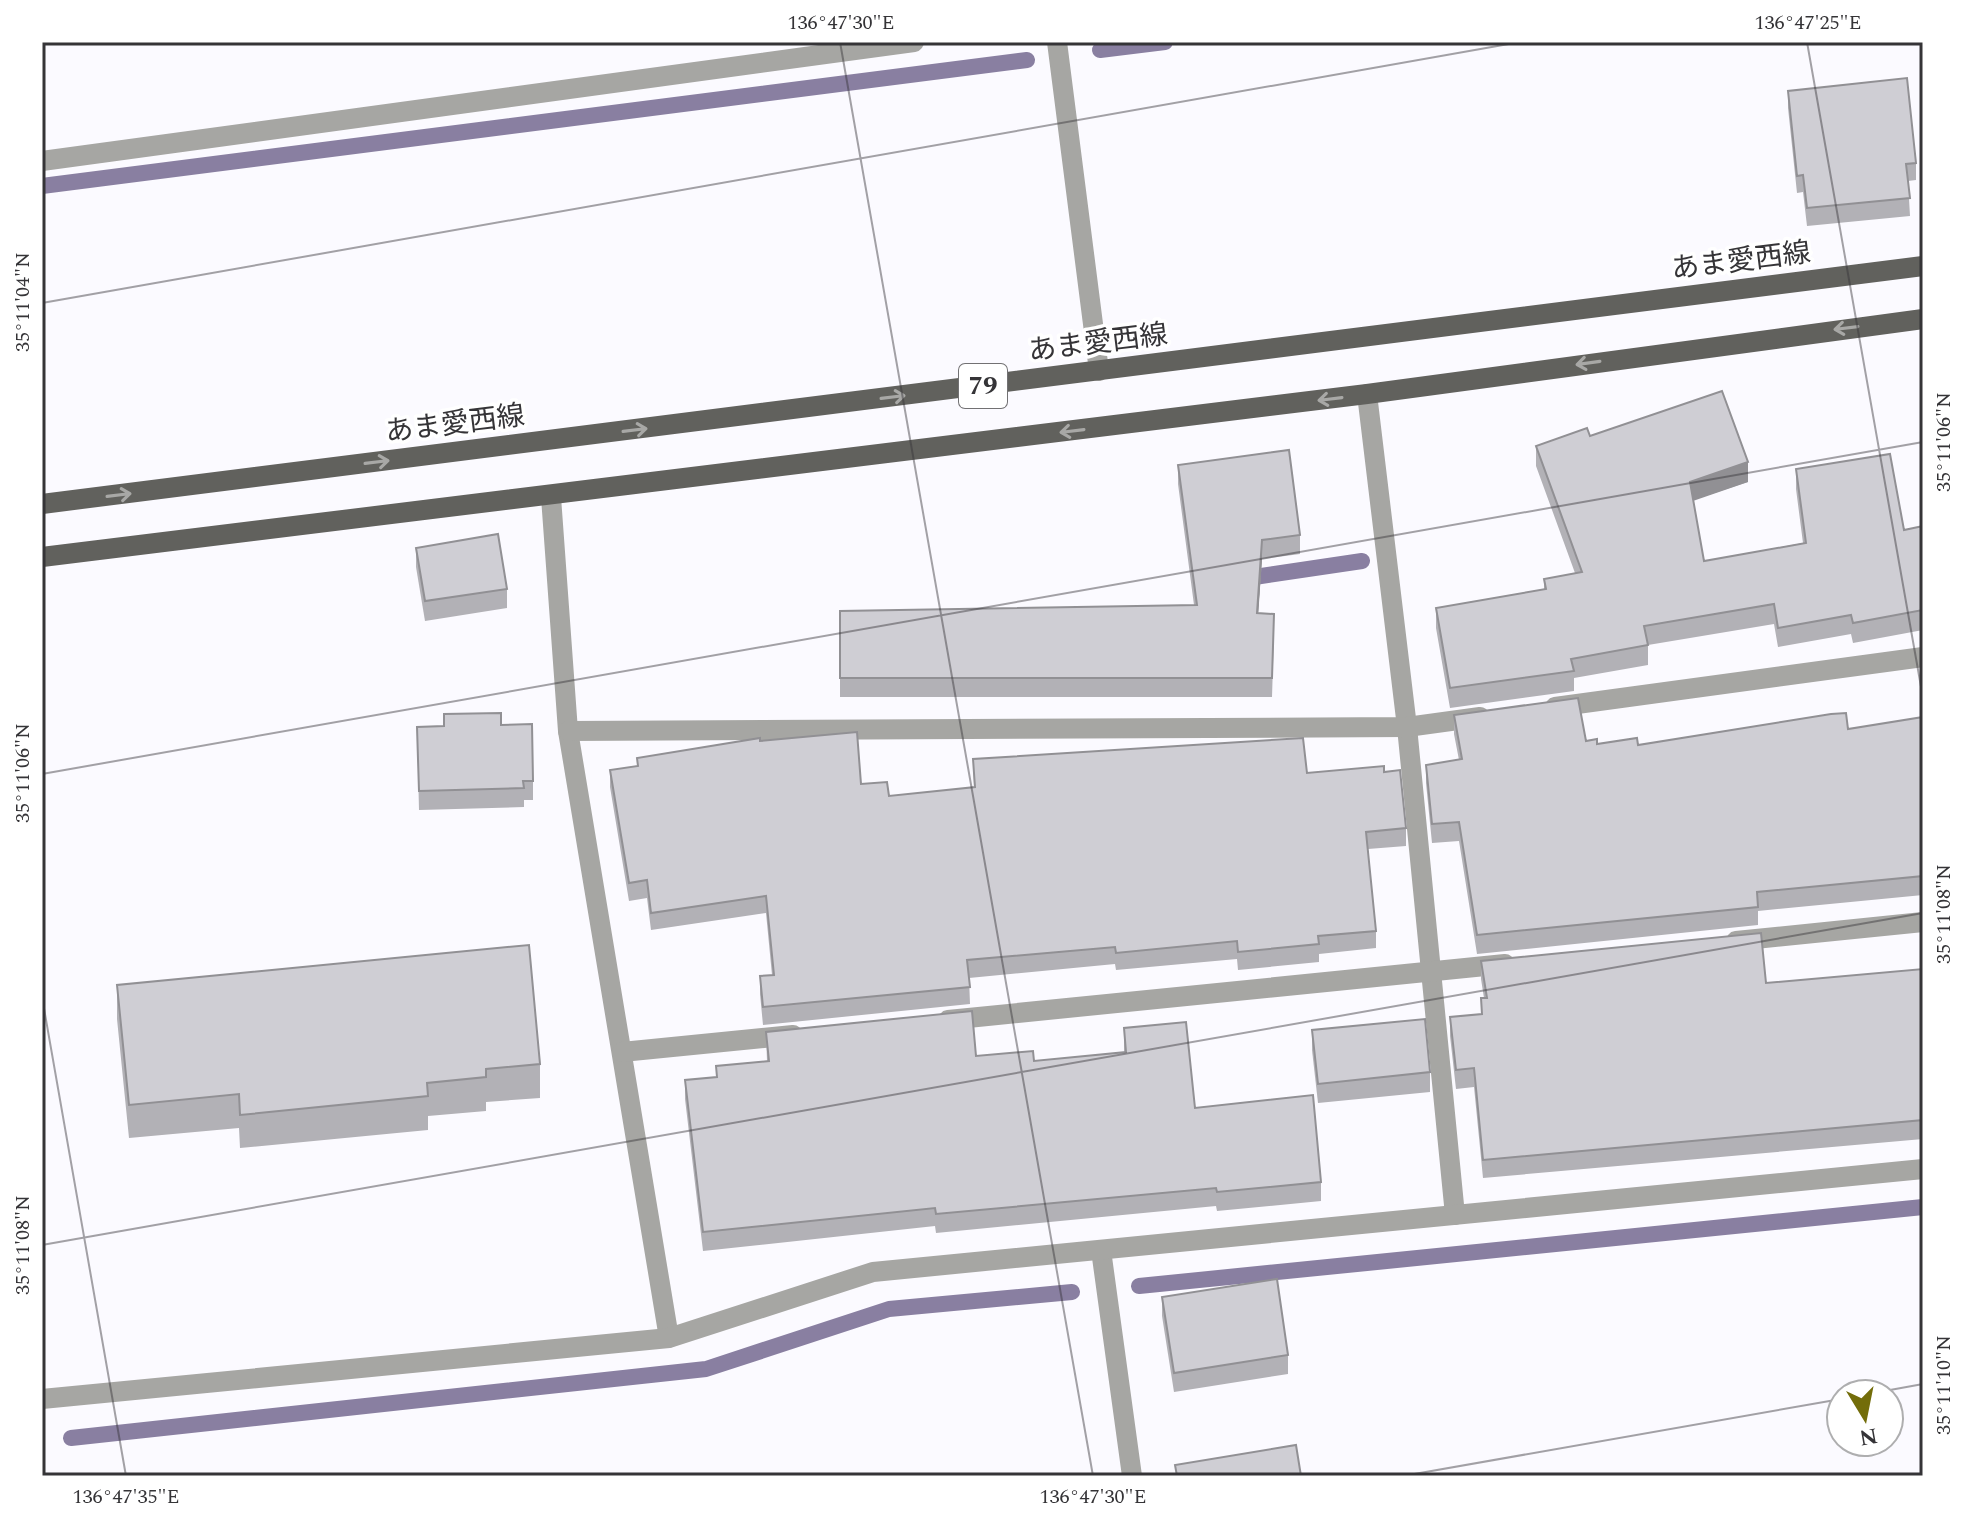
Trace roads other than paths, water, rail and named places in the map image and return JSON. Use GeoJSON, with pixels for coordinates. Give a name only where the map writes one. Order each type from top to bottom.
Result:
{"type":"FeatureCollection","features":[{"type":"Feature","properties":{"kind":"main road","name":"あま愛西線"},"geometry":{"type":"LineString","coordinates":[[42,504],[1923,266]]}},
{"type":"Feature","properties":{"kind":"main road","name":"79"},"geometry":{"type":"LineString","coordinates":[[42,557],[551,497],[1367,394],[1923,319]]}},
{"type":"Feature","properties":{"kind":"street"},"geometry":{"type":"LineString","coordinates":[[42,161],[914,42]]}},
{"type":"Feature","properties":{"kind":"street"},"geometry":{"type":"LineString","coordinates":[[1057,42],[1099,371]]}},
{"type":"Feature","properties":{"kind":"street"},"geometry":{"type":"LineString","coordinates":[[1367,394],[1407,727],[1455,1215]]}},
{"type":"Feature","properties":{"kind":"street"},"geometry":{"type":"LineString","coordinates":[[551,497],[568,731],[669,1338]]}},
{"type":"Feature","properties":{"kind":"street"},"geometry":{"type":"LineString","coordinates":[[1532,710],[1923,657]]}},
{"type":"Feature","properties":{"kind":"street"},"geometry":{"type":"LineString","coordinates":[[568,731],[1407,727],[1501,714]]}},
{"type":"Feature","properties":{"kind":"street"},"geometry":{"type":"LineString","coordinates":[[1717,943],[1923,922]]}},
{"type":"Feature","properties":{"kind":"street"},"geometry":{"type":"LineString","coordinates":[[923,1022],[1526,962]]}},
{"type":"Feature","properties":{"kind":"street"},"geometry":{"type":"LineString","coordinates":[[622,1052],[812,1033]]}},
{"type":"Feature","properties":{"kind":"street"},"geometry":{"type":"LineString","coordinates":[[42,1399],[669,1338],[873,1272],[1923,1169]]}},
{"type":"Feature","properties":{"kind":"street"},"geometry":{"type":"LineString","coordinates":[[1101,1250],[1132,1476]]}},
{"type":"Feature","properties":{"kind":"waterway"},"geometry":{"type":"LineString","coordinates":[[1100,50],[1165,42]]}},
{"type":"Feature","properties":{"kind":"waterway"},"geometry":{"type":"LineString","coordinates":[[42,186],[1027,60]]}},
{"type":"Feature","properties":{"kind":"waterway"},"geometry":{"type":"LineString","coordinates":[[1241,579],[1362,561]]}},
{"type":"Feature","properties":{"kind":"waterway"},"geometry":{"type":"LineString","coordinates":[[1139,1286],[1923,1207]]}},
{"type":"Feature","properties":{"kind":"waterway"},"geometry":{"type":"LineString","coordinates":[[71,1438],[706,1369],[889,1309],[1072,1292]]}}]}
